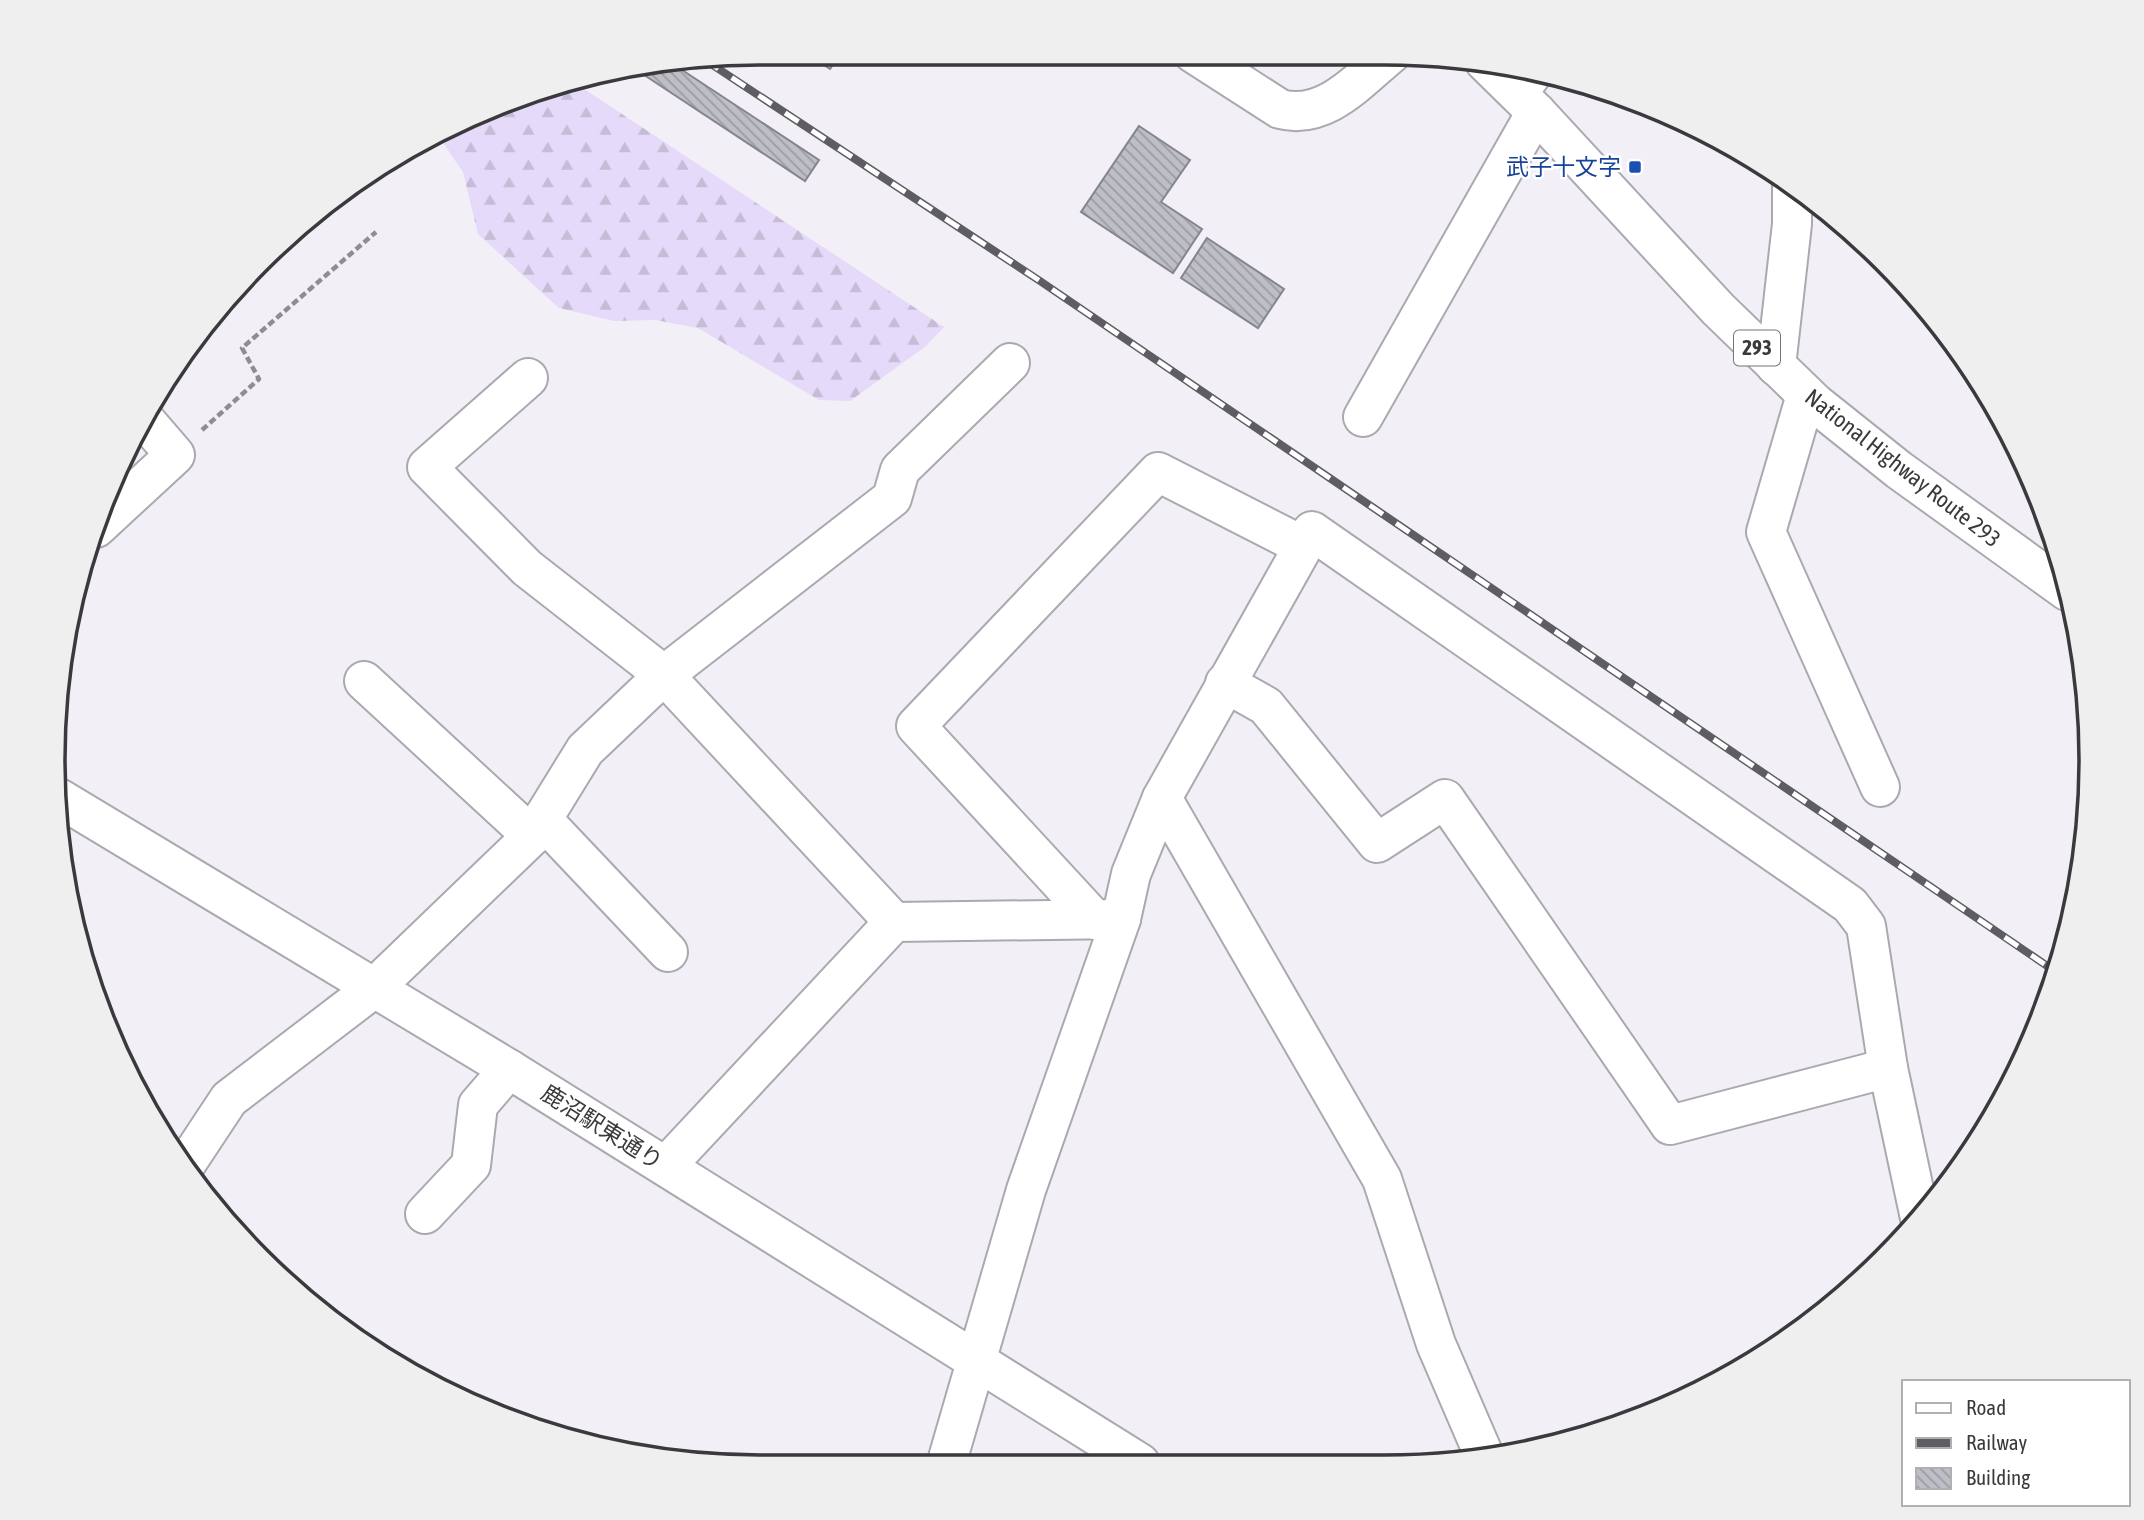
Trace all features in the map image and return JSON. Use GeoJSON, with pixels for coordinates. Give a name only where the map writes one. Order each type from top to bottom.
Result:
{"type":"FeatureCollection","features":[{"type":"Feature","properties":{"kind":"main road"},"geometry":{"type":"LineString","coordinates":[[1214,65],[1280,109],[1294,113],[1310,112],[1324,107],[1377,65]]}},
{"type":"Feature","properties":{"kind":"main road","name":"National Highway Route 293"},"geometry":{"type":"LineString","coordinates":[[1507,76],[1530,91],[1709,299],[1806,395],[1899,470],[2057,584]]}},
{"type":"Feature","properties":{"kind":"main road"},"geometry":{"type":"LineString","coordinates":[[1363,417],[1530,91]]}},
{"type":"Feature","properties":{"kind":"main road"},"geometry":{"type":"LineString","coordinates":[[1776,366],[1792,224],[1791,197]]}},
{"type":"Feature","properties":{"kind":"main road"},"geometry":{"type":"LineString","coordinates":[[191,1158],[229,1099],[373,989],[537,827],[585,750],[664,675],[892,498],[900,470],[1010,363]]}},
{"type":"Feature","properties":{"kind":"main road"},"geometry":{"type":"LineString","coordinates":[[528,378],[427,467],[527,568],[664,675],[894,922]]}},
{"type":"Feature","properties":{"kind":"main road"},"geometry":{"type":"LineString","coordinates":[[1806,395],[1766,532],[1880,788]]}},
{"type":"Feature","properties":{"kind":"main road"},"geometry":{"type":"LineString","coordinates":[[110,515],[175,455],[150,426]]}},
{"type":"Feature","properties":{"kind":"main road"},"geometry":{"type":"LineString","coordinates":[[1108,919],[916,726],[1158,472],[1303,546]]}},
{"type":"Feature","properties":{"kind":"main road"},"geometry":{"type":"LineString","coordinates":[[956,1455],[975,1359],[1108,919],[1131,874],[1162,798],[1312,531],[1850,905],[1866,926],[1888,1068],[1917,1206]]}},
{"type":"Feature","properties":{"kind":"main road"},"geometry":{"type":"LineString","coordinates":[[364,681],[537,827],[668,952]]}},
{"type":"Feature","properties":{"kind":"main road"},"geometry":{"type":"LineString","coordinates":[[1225,683],[1266,706],[1377,843],[1445,799],[1670,1125],[1888,1068]]}},
{"type":"Feature","properties":{"kind":"main road"},"geometry":{"type":"LineString","coordinates":[[1162,798],[1382,1179],[1436,1345],[1481,1448]]}},
{"type":"Feature","properties":{"kind":"main road","name":"鹿沼駅東通り"},"geometry":{"type":"LineString","coordinates":[[66,802],[509,1069],[1127,1455]]}},
{"type":"Feature","properties":{"kind":"main road"},"geometry":{"type":"LineString","coordinates":[[666,1166],[894,922],[1108,919]]}},
{"type":"Feature","properties":{"kind":"main road"},"geometry":{"type":"LineString","coordinates":[[425,1214],[471,1165],[478,1105],[509,1069]]}},
{"type":"Feature","properties":{"kind":"path"},"geometry":{"type":"LineString","coordinates":[[175,455],[259,379],[242,348],[376,232]]}},
{"type":"Feature","properties":{"kind":"green space"},"geometry":{"type":"Polygon","coordinates":[[[582,88],[944,327],[926,346],[850,401],[819,400],[698,328],[655,320],[614,321],[559,308],[478,234],[463,172],[442,141],[494,118],[582,88]]]}},
{"type":"Feature","properties":{"kind":"building"},"geometry":{"type":"Polygon","coordinates":[[[682,70],[819,160],[805,181],[644,75],[682,70]]]}},
{"type":"Feature","properties":{"kind":"building"},"geometry":{"type":"Polygon","coordinates":[[[1139,126],[1190,160],[1161,202],[1202,229],[1173,273],[1081,212],[1139,126]]]}},
{"type":"Feature","properties":{"kind":"building"},"geometry":{"type":"Polygon","coordinates":[[[1207,238],[1284,289],[1258,328],[1181,278],[1207,238]]]}},
{"type":"Feature","properties":{"kind":"railway"},"geometry":{"type":"LineString","coordinates":[[714,66],[1040,281],[2047,966]]}},
{"type":"Feature","properties":{"kind":"place","name":"武子十文字"},"geometry":{"type":"Point","coordinates":[1635,167]}}]}
